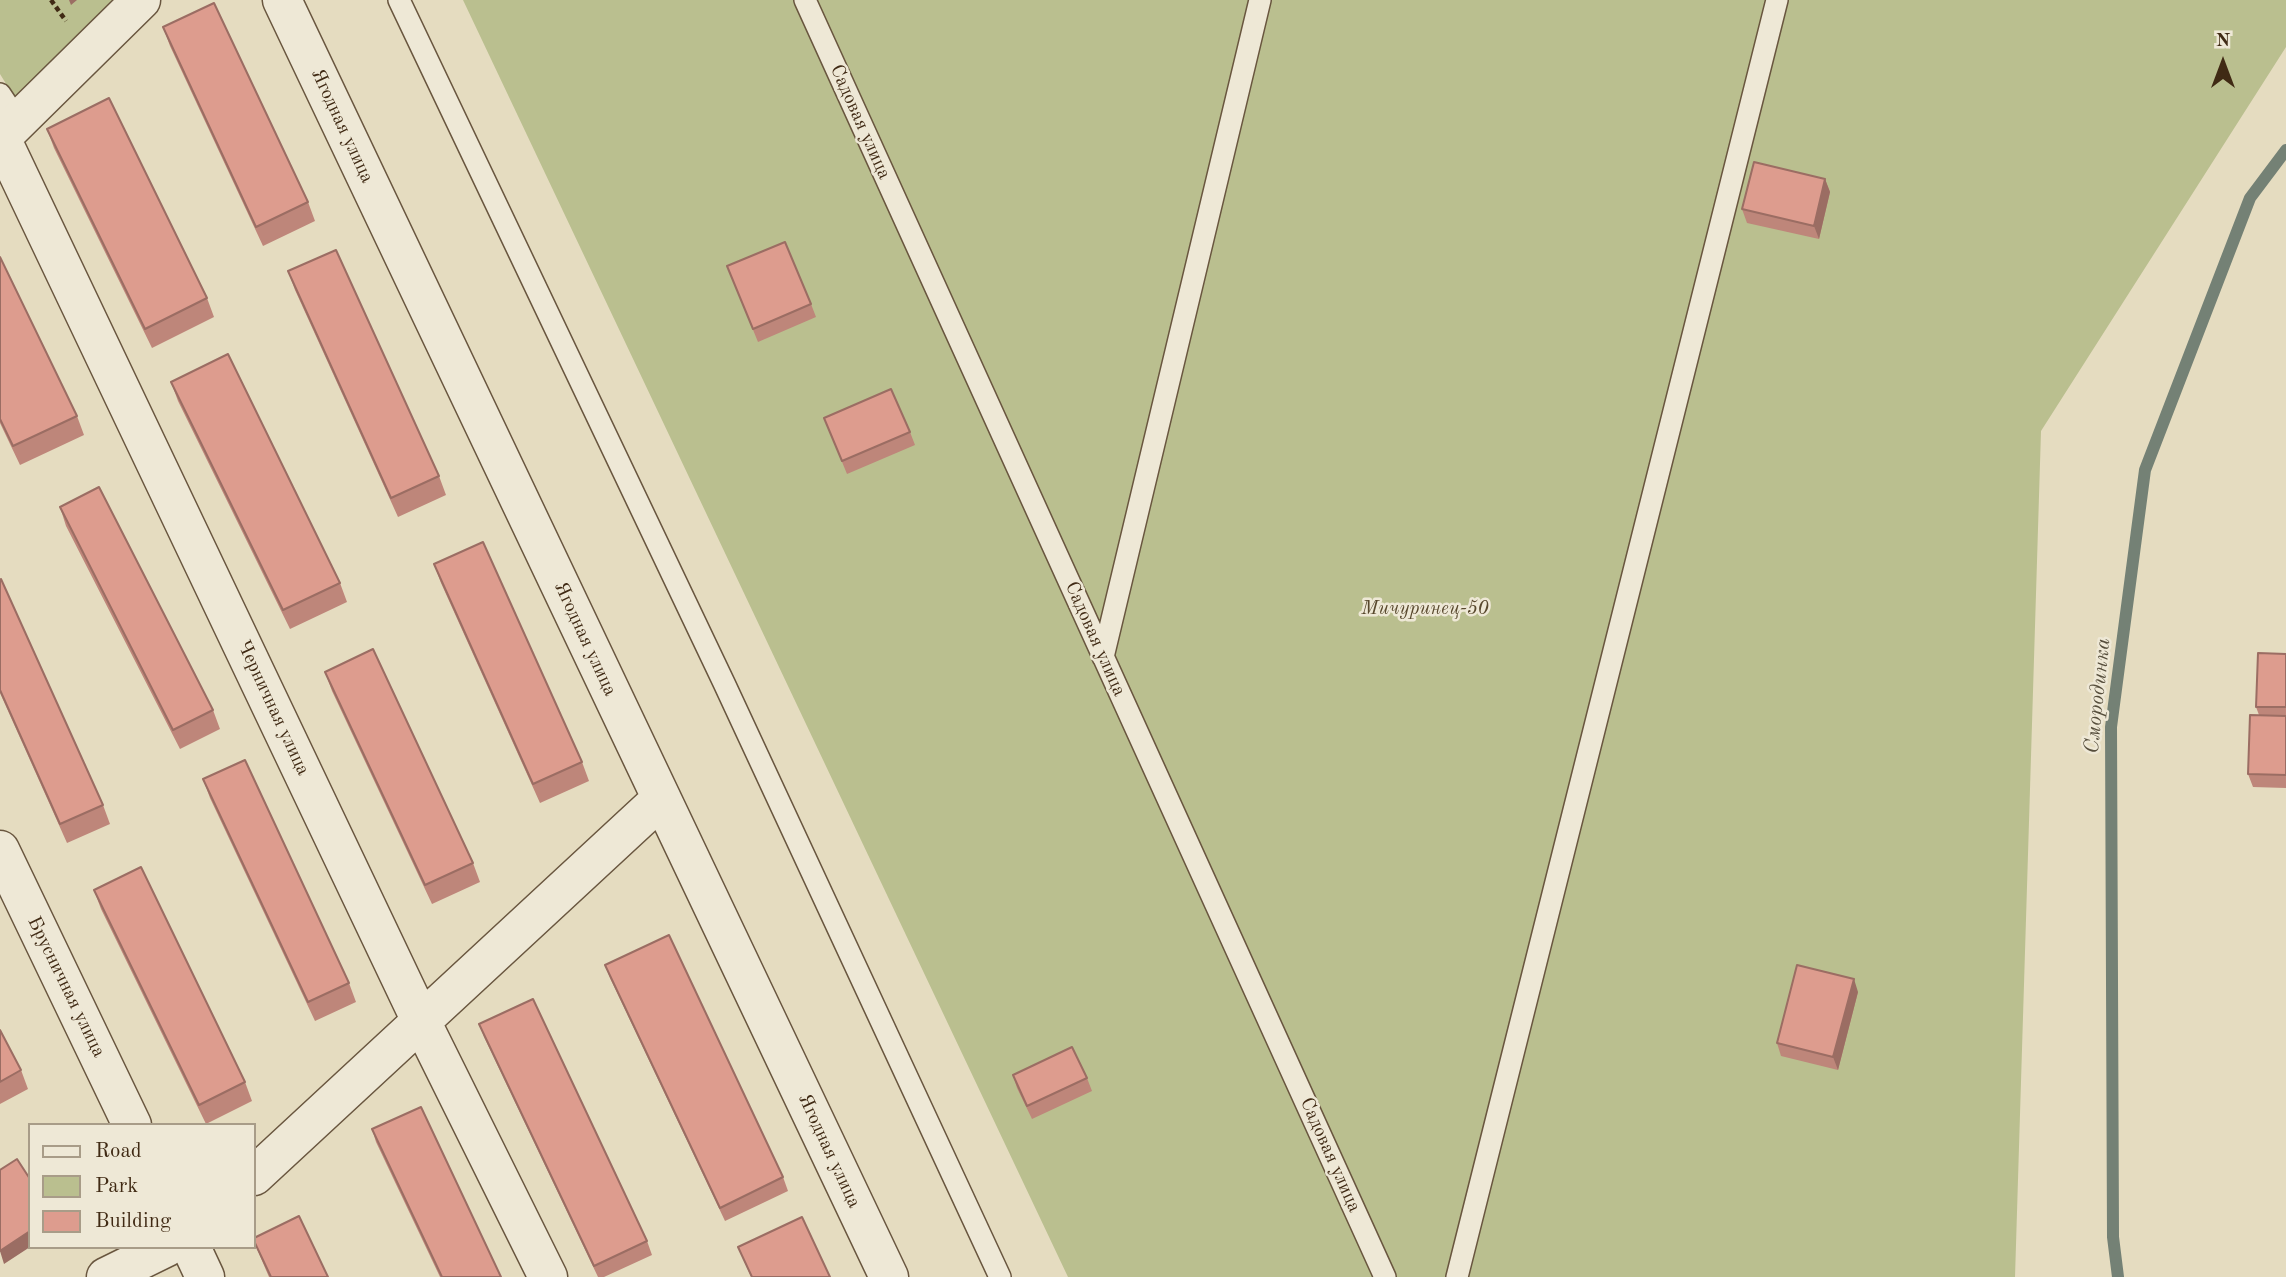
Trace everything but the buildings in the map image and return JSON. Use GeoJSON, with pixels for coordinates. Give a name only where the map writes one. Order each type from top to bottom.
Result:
{"type":"FeatureCollection","features":[{"type":"Feature","properties":{"kind":"street"},"geometry":{"type":"LineString","coordinates":[[5,123],[141,0]]}},
{"type":"Feature","properties":{"kind":"street","name":"Ягодная улица"},"geometry":{"type":"LineString","coordinates":[[282,0],[889,1277]]}},
{"type":"Feature","properties":{"kind":"street","name":"Черничная улица"},"geometry":{"type":"LineString","coordinates":[[5,123],[421,1021],[548,1277]]}},
{"type":"Feature","properties":{"kind":"street"},"geometry":{"type":"LineString","coordinates":[[256,1174],[661,799]]}},
{"type":"Feature","properties":{"kind":"street","name":"Брусничная улица"},"geometry":{"type":"LineString","coordinates":[[0,850],[131,1123]]}},
{"type":"Feature","properties":{"kind":"street"},"geometry":{"type":"LineString","coordinates":[[106,1277],[163,1249]]}},
{"type":"Feature","properties":{"kind":"street"},"geometry":{"type":"LineString","coordinates":[[192,1249],[205,1277]]}},
{"type":"Feature","properties":{"kind":"lane"},"geometry":{"type":"LineString","coordinates":[[399,0],[730,696],[1000,1277]]}},
{"type":"Feature","properties":{"kind":"lane","name":"Садовая улица"},"geometry":{"type":"LineString","coordinates":[[805,0],[1385,1277]]}},
{"type":"Feature","properties":{"kind":"lane"},"geometry":{"type":"LineString","coordinates":[[1103,657],[1260,0]]}},
{"type":"Feature","properties":{"kind":"lane"},"geometry":{"type":"LineString","coordinates":[[1457,1277],[1777,0]]}},
{"type":"Feature","properties":{"kind":"green space"},"geometry":{"type":"Polygon","coordinates":[[[0,0],[112,0],[16,100],[0,74],[0,0]]]}},
{"type":"Feature","properties":{"kind":"green space","name":"Мичуринец-50"},"geometry":{"type":"Polygon","coordinates":[[[463,0],[2286,0],[2286,47],[2041,431],[2015,1277],[1068,1277],[463,0]]]}},
{"type":"Feature","properties":{"kind":"waterway","name":"Смородинка"},"geometry":{"type":"LineString","coordinates":[[2118,1277],[2113,1237],[2111,727],[2145,470],[2250,198],[2286,150]]}}]}
